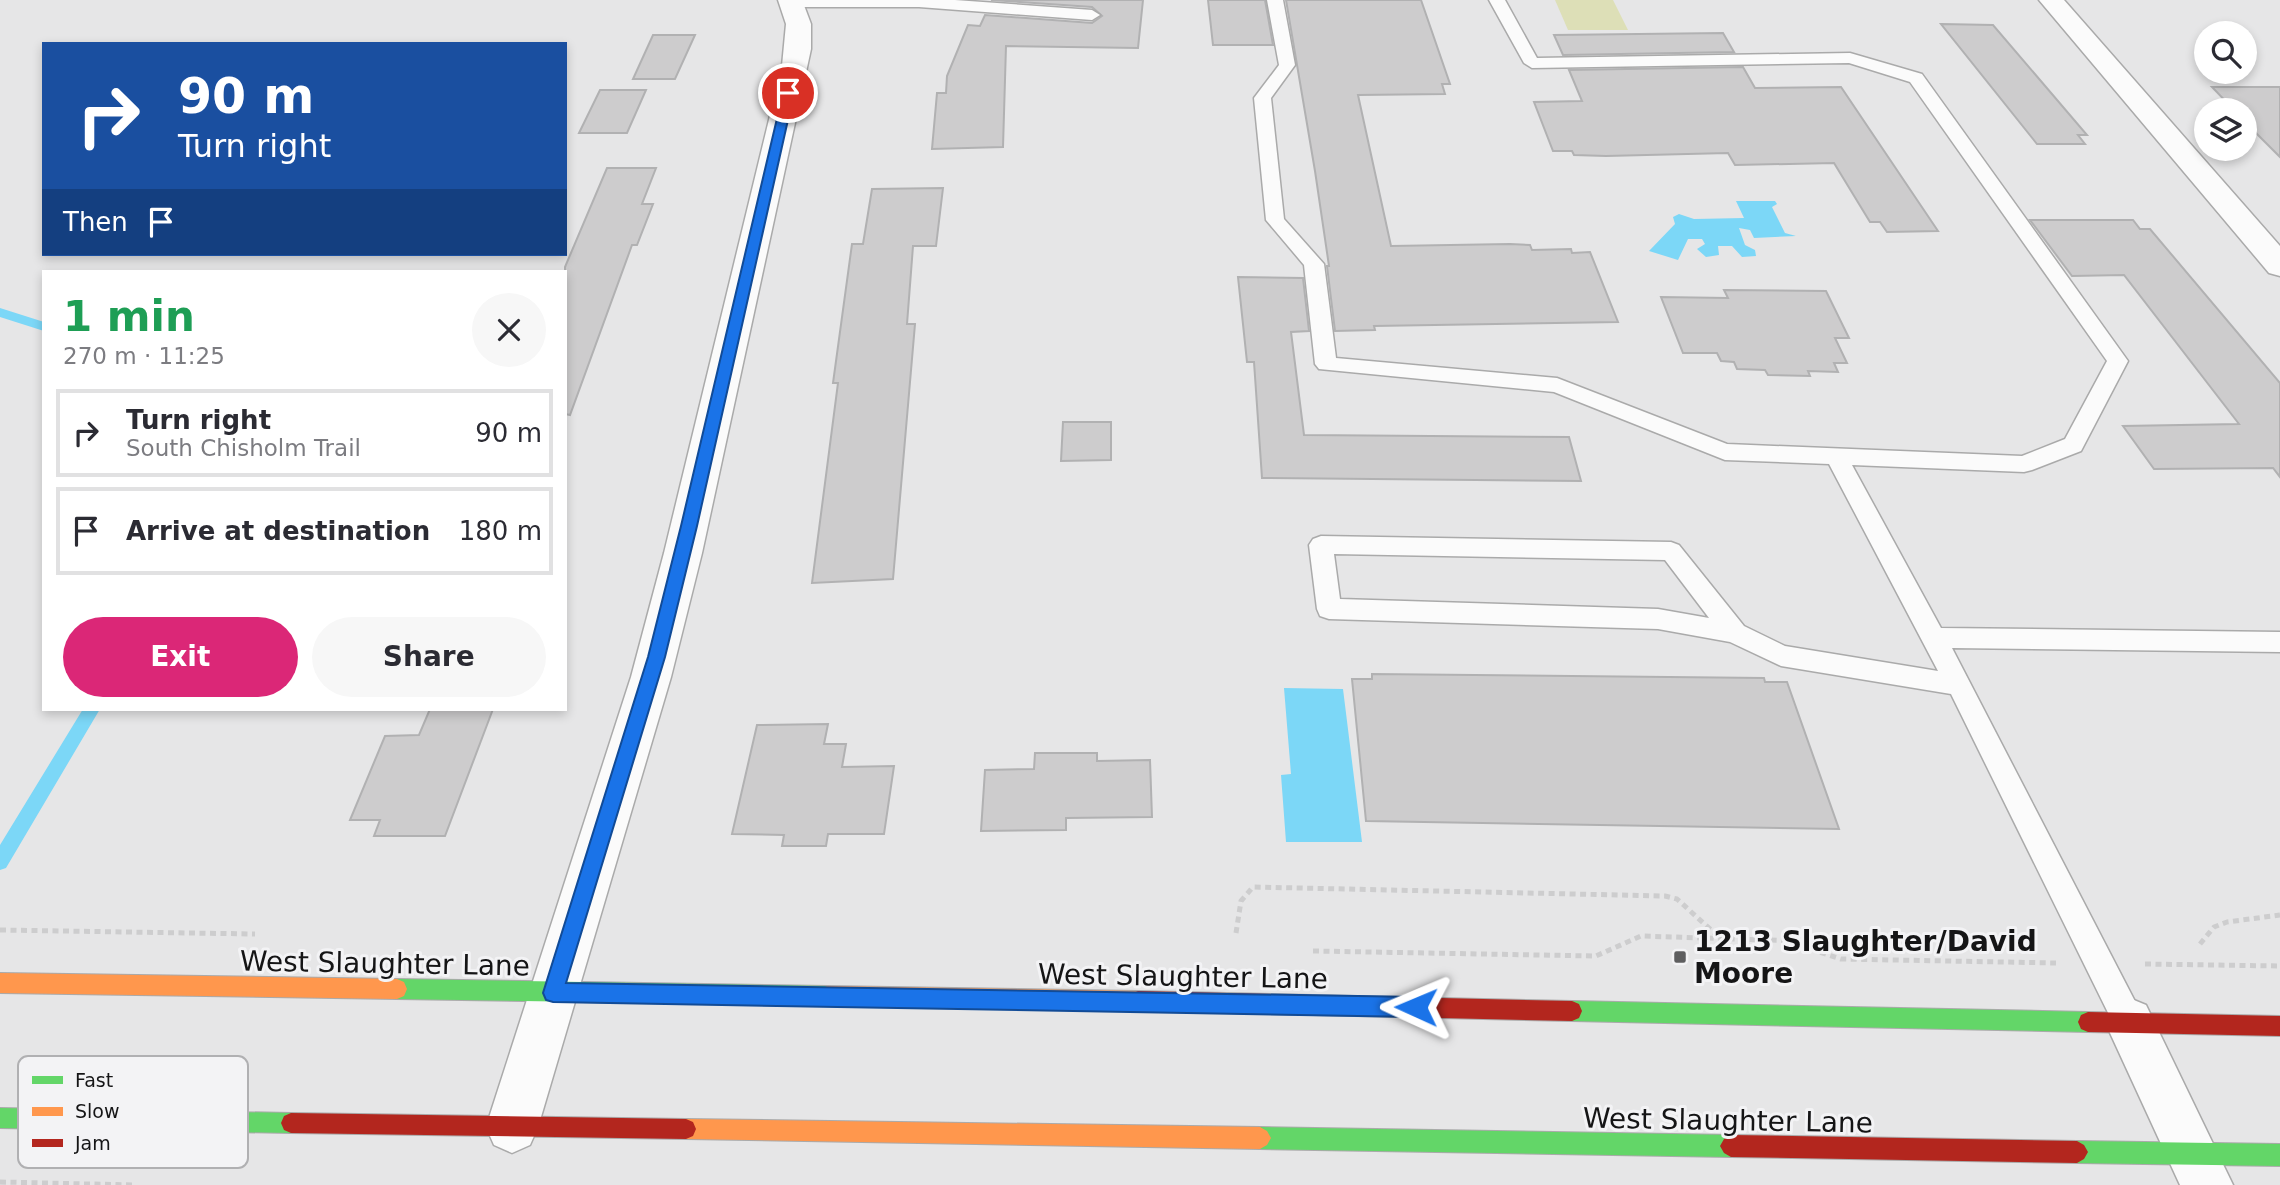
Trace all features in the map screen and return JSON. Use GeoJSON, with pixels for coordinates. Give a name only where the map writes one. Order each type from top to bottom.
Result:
{"type":"FeatureCollection","features":[{"type":"Feature","properties":{"kind":"main road","name":"West Slaughter Lane"},"geometry":{"type":"LineString","coordinates":[[0,984],[1028,999],[2280,1026]]}},
{"type":"Feature","properties":{"kind":"main road","name":"West Slaughter Lane"},"geometry":{"type":"LineString","coordinates":[[0,1118],[18,1118]]}},
{"type":"Feature","properties":{"kind":"main road","name":"West Slaughter Lane"},"geometry":{"type":"LineString","coordinates":[[248,1122],[2200,1169],[2280,1155]]}},
{"type":"Feature","properties":{"kind":"street"},"geometry":{"type":"LineString","coordinates":[[2051,0],[2280,266]]}},
{"type":"Feature","properties":{"kind":"street"},"geometry":{"type":"LineString","coordinates":[[512,1127],[651,677],[683,553],[794,65],[800,32],[792,1]]}},
{"type":"Feature","properties":{"kind":"street"},"geometry":{"type":"LineString","coordinates":[[2129,1022],[2200,1169]]}},
{"type":"Feature","properties":{"kind":"lane"},"geometry":{"type":"LineString","coordinates":[[1275,0],[1287,65],[1262,99],[1275,220],[1314,264],[1326,365],[1557,386],[1725,452],[2024,464],[2073,445],[2118,361],[1916,78],[1850,58],[1532,63],[1497,0]]}},
{"type":"Feature","properties":{"kind":"lane"},"geometry":{"type":"LineString","coordinates":[[792,1],[919,2],[1092,15]]}},
{"type":"Feature","properties":{"kind":"lane"},"geometry":{"type":"LineString","coordinates":[[1836,457],[1959,685],[2129,1022]]}},
{"type":"Feature","properties":{"kind":"lane"},"geometry":{"type":"LineString","coordinates":[[1735,633],[1671,551],[1321,545],[1329,609],[1658,619],[1735,633],[1781,656],[1959,685]]}},
{"type":"Feature","properties":{"kind":"lane"},"geometry":{"type":"LineString","coordinates":[[1934,639],[2280,642]]}},
{"type":"Feature","properties":{"kind":"path"},"geometry":{"type":"LineString","coordinates":[[1236,933],[1241,900],[1246,891],[1253,887],[1665,896],[1677,899],[1721,939]]}},
{"type":"Feature","properties":{"kind":"path"},"geometry":{"type":"LineString","coordinates":[[2200,944],[2214,927],[2227,922],[2280,915]]}},
{"type":"Feature","properties":{"kind":"path"},"geometry":{"type":"LineString","coordinates":[[0,930],[261,934]]}},
{"type":"Feature","properties":{"kind":"path"},"geometry":{"type":"LineString","coordinates":[[1512,954],[1596,956],[1641,936],[1799,941],[1819,952],[1841,958],[1942,961]]}},
{"type":"Feature","properties":{"kind":"path"},"geometry":{"type":"LineString","coordinates":[[2235,966],[2280,966]]}},
{"type":"Feature","properties":{"kind":"path"},"geometry":{"type":"LineString","coordinates":[[0,1182],[134,1185]]}},
{"type":"Feature","properties":{"kind":"green space"},"geometry":{"type":"Polygon","coordinates":[[[1555,0],[1613,0],[1628,30],[1568,30],[1555,0]]]}},
{"type":"Feature","properties":{"kind":"water"},"geometry":{"type":"Polygon","coordinates":[[[1736,201],[1775,201],[1777,204],[1772,207],[1785,233],[1796,236],[1754,238],[1750,230],[1739,228],[1745,245],[1755,250],[1756,256],[1742,257],[1732,246],[1718,246],[1719,255],[1706,257],[1697,249],[1705,244],[1702,239],[1688,239],[1678,260],[1649,251],[1675,224],[1673,217],[1679,214],[1694,219],[1744,218],[1736,201]]]}},
{"type":"Feature","properties":{"kind":"water"},"geometry":{"type":"Polygon","coordinates":[[[1284,688],[1343,689],[1362,842],[1286,842],[1281,775],[1291,774],[1284,688]]]}},
{"type":"Feature","properties":{"kind":"building"},"geometry":{"type":"Polygon","coordinates":[[[991,0],[1143,0],[1138,48],[1006,46],[1003,147],[932,149],[937,93],[946,93],[947,76],[968,25],[980,26],[985,15],[1092,23],[1102,16],[1092,7],[991,0]]]}},
{"type":"Feature","properties":{"kind":"building"},"geometry":{"type":"Polygon","coordinates":[[[1208,0],[1265,0],[1273,45],[1213,45],[1208,0]]]}},
{"type":"Feature","properties":{"kind":"building"},"geometry":{"type":"Polygon","coordinates":[[[1286,0],[1421,0],[1450,84],[1442,84],[1445,94],[1358,95],[1391,246],[1510,244],[1530,245],[1532,250],[1571,249],[1572,253],[1590,252],[1618,322],[1374,326],[1375,330],[1335,331],[1329,266],[1315,171],[1286,0]]]}},
{"type":"Feature","properties":{"kind":"building"},"geometry":{"type":"Polygon","coordinates":[[[1941,24],[1993,25],[2087,135],[2078,135],[2085,144],[2037,144],[1941,24]]]}},
{"type":"Feature","properties":{"kind":"building"},"geometry":{"type":"Polygon","coordinates":[[[1723,33],[1734,52],[1563,55],[1554,35],[1723,33]]]}},
{"type":"Feature","properties":{"kind":"building"},"geometry":{"type":"Polygon","coordinates":[[[653,35],[695,35],[675,79],[633,79],[653,35]]]}},
{"type":"Feature","properties":{"kind":"building"},"geometry":{"type":"Polygon","coordinates":[[[1743,67],[1755,88],[1841,87],[1938,231],[1887,232],[1880,222],[1870,222],[1834,163],[1735,165],[1728,153],[1606,156],[1553,151],[1534,102],[1582,101],[1569,70],[1743,67]]]}},
{"type":"Feature","properties":{"kind":"building"},"geometry":{"type":"Polygon","coordinates":[[[2212,87],[2280,87],[2280,157],[2257,134],[2257,98],[2223,98],[2212,87]]]}},
{"type":"Feature","properties":{"kind":"building"},"geometry":{"type":"Polygon","coordinates":[[[600,90],[646,90],[627,133],[579,133],[600,90]]]}},
{"type":"Feature","properties":{"kind":"building"},"geometry":{"type":"Polygon","coordinates":[[[607,168],[656,168],[642,204],[653,204],[637,245],[632,245],[570,415],[567,414],[565,267],[607,168]]]}},
{"type":"Feature","properties":{"kind":"building"},"geometry":{"type":"Polygon","coordinates":[[[943,188],[936,246],[913,246],[907,324],[915,324],[893,579],[812,583],[838,383],[833,383],[852,244],[863,244],[872,189],[943,188]]]}},
{"type":"Feature","properties":{"kind":"building"},"geometry":{"type":"Polygon","coordinates":[[[2030,220],[2133,220],[2140,229],[2150,229],[2280,383],[2280,477],[2273,468],[2154,469],[2123,426],[2239,424],[2124,275],[2072,276],[2030,220]]]}},
{"type":"Feature","properties":{"kind":"building"},"geometry":{"type":"Polygon","coordinates":[[[1238,277],[1303,278],[1309,331],[1291,332],[1304,435],[1569,437],[1581,481],[1262,478],[1254,362],[1247,362],[1238,277]]]}},
{"type":"Feature","properties":{"kind":"building"},"geometry":{"type":"Polygon","coordinates":[[[1724,290],[1826,291],[1849,338],[1835,338],[1847,363],[1834,363],[1838,372],[1808,371],[1810,376],[1768,375],[1765,370],[1737,369],[1734,362],[1721,361],[1717,353],[1683,353],[1661,297],[1728,298],[1724,290]]]}},
{"type":"Feature","properties":{"kind":"building"},"geometry":{"type":"Polygon","coordinates":[[[1063,422],[1111,422],[1111,460],[1061,461],[1063,422]]]}},
{"type":"Feature","properties":{"kind":"building"},"geometry":{"type":"Polygon","coordinates":[[[1372,674],[1764,678],[1765,682],[1787,682],[1839,829],[1366,821],[1352,679],[1372,679],[1372,674]]]}},
{"type":"Feature","properties":{"kind":"building"},"geometry":{"type":"Polygon","coordinates":[[[429,711],[492,711],[445,836],[374,836],[380,820],[350,820],[385,736],[419,735],[429,711]]]}},
{"type":"Feature","properties":{"kind":"building"},"geometry":{"type":"Polygon","coordinates":[[[828,724],[824,744],[846,744],[842,767],[894,766],[884,834],[828,834],[826,846],[782,846],[784,835],[732,834],[757,725],[828,724]]]}},
{"type":"Feature","properties":{"kind":"building"},"geometry":{"type":"Polygon","coordinates":[[[1035,753],[1097,753],[1097,761],[1150,760],[1152,817],[1066,818],[1066,830],[981,831],[985,770],[1034,769],[1035,753]]]}},
{"type":"Feature","properties":{"kind":"waterway"},"geometry":{"type":"LineString","coordinates":[[0,312],[42,326]]}},
{"type":"Feature","properties":{"kind":"waterway"},"geometry":{"type":"LineString","coordinates":[[0,862],[91,711]]}},
{"type":"Feature","properties":{"kind":"traffic: fast"},"geometry":{"type":"LineString","coordinates":[[397,989],[827,996]]}},
{"type":"Feature","properties":{"kind":"traffic: fast"},"geometry":{"type":"LineString","coordinates":[[1572,1011],[2088,1022]]}},
{"type":"Feature","properties":{"kind":"traffic: fast"},"geometry":{"type":"LineString","coordinates":[[0,1118],[18,1118]]}},
{"type":"Feature","properties":{"kind":"traffic: fast"},"geometry":{"type":"LineString","coordinates":[[248,1122],[291,1123]]}},
{"type":"Feature","properties":{"kind":"traffic: fast"},"geometry":{"type":"LineString","coordinates":[[1260,1138],[1731,1146]]}},
{"type":"Feature","properties":{"kind":"traffic: fast"},"geometry":{"type":"LineString","coordinates":[[2077,1152],[2280,1155]]}},
{"type":"Feature","properties":{"kind":"traffic: slow"},"geometry":{"type":"LineString","coordinates":[[0,983],[397,989]]}},
{"type":"Feature","properties":{"kind":"traffic: slow"},"geometry":{"type":"LineString","coordinates":[[827,996],[1138,1001]]}},
{"type":"Feature","properties":{"kind":"traffic: slow"},"geometry":{"type":"LineString","coordinates":[[686,1129],[1260,1138]]}},
{"type":"Feature","properties":{"kind":"traffic: jam"},"geometry":{"type":"LineString","coordinates":[[1138,1001],[1572,1011]]}},
{"type":"Feature","properties":{"kind":"traffic: jam"},"geometry":{"type":"LineString","coordinates":[[2088,1022],[2280,1026]]}},
{"type":"Feature","properties":{"kind":"traffic: jam"},"geometry":{"type":"LineString","coordinates":[[291,1123],[686,1129]]}},
{"type":"Feature","properties":{"kind":"traffic: jam"},"geometry":{"type":"LineString","coordinates":[[1731,1146],[2077,1152]]}},
{"type":"Feature","properties":{"kind":"place","name":"1213 Slaughter/David Moore"},"geometry":{"type":"Point","coordinates":[1680,957]}},
{"type":"Feature","properties":{"kind":"route"},"geometry":{"type":"LineString","coordinates":[[788,93],[689,526],[651,677],[553,993],[1416,1007]]}}]}
